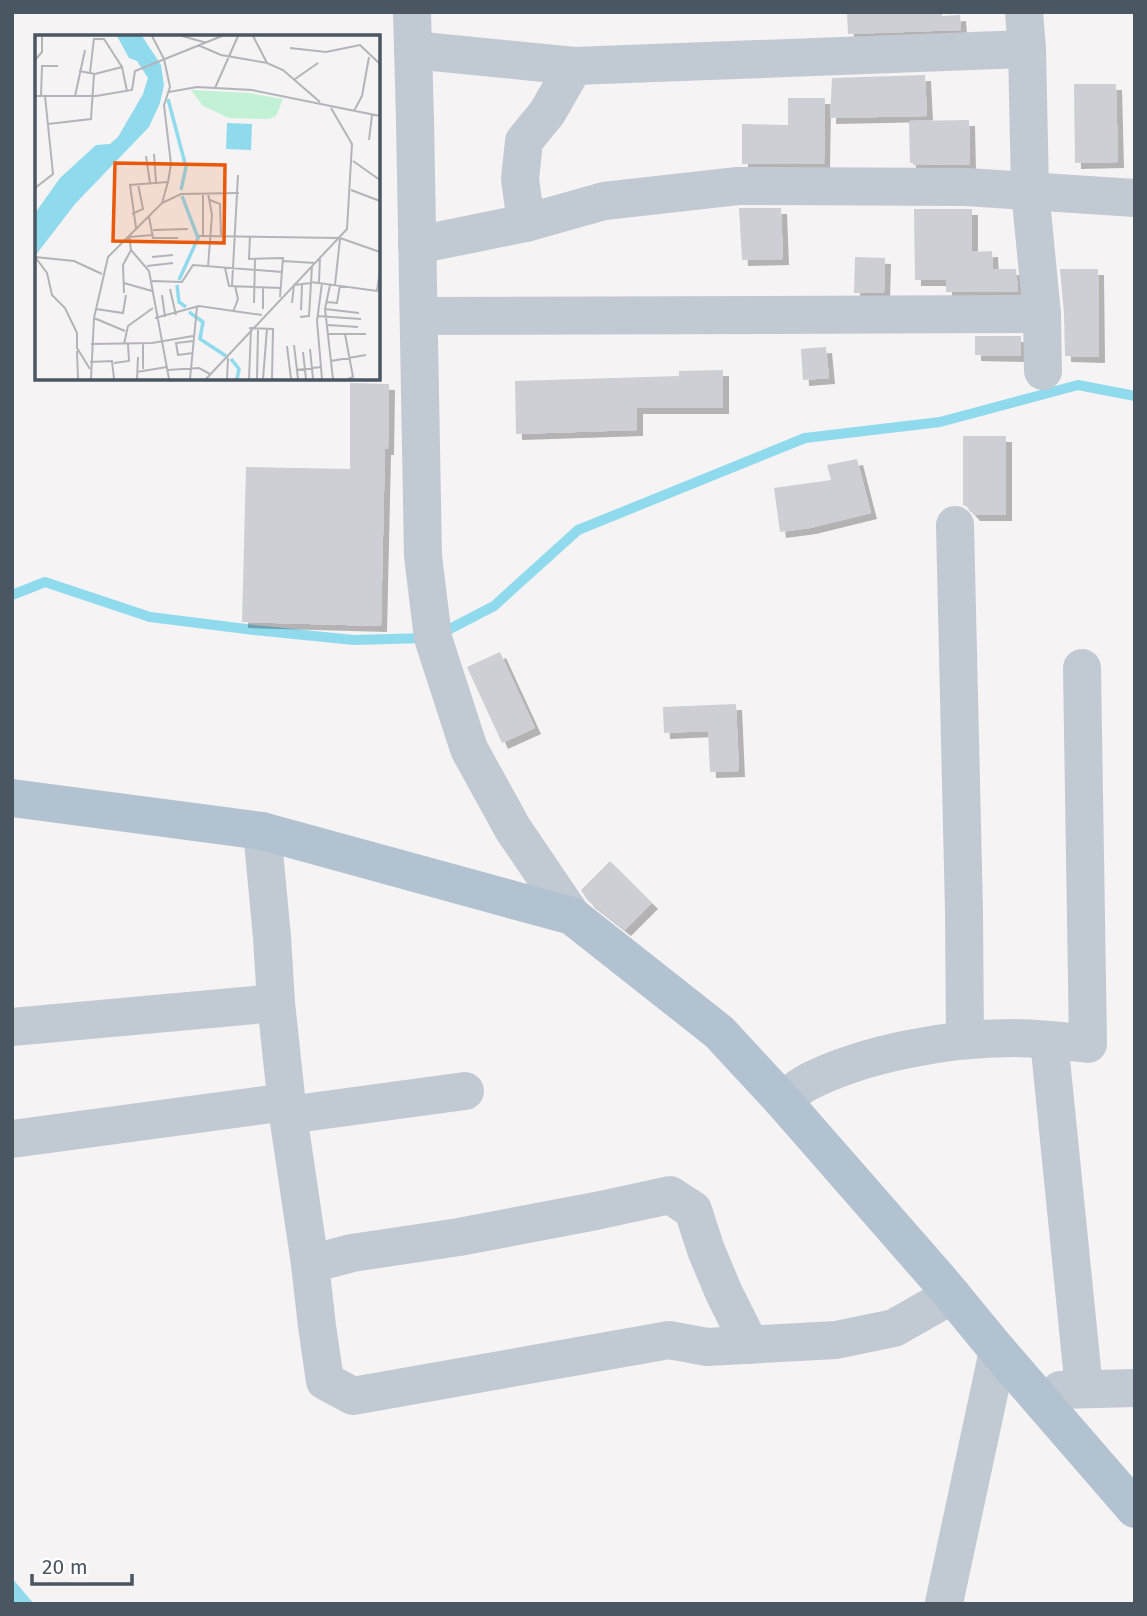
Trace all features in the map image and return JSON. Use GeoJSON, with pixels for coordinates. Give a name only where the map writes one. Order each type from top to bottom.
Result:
{"type":"FeatureCollection","features":[{"type":"Feature","properties":{"kind":"main road"},"geometry":{"type":"LineString","coordinates":[[12,799],[262,831],[572,916],[719,1032],[782,1100],[1135,1509]]}},
{"type":"Feature","properties":{"kind":"street"},"geometry":{"type":"LineString","coordinates":[[412,12],[423,556],[433,638],[469,749],[513,829],[572,916]]}},
{"type":"Feature","properties":{"kind":"street"},"geometry":{"type":"LineString","coordinates":[[413,50],[574,66],[1026,30],[1030,191],[1042,314],[1043,371]]}},
{"type":"Feature","properties":{"kind":"street"},"geometry":{"type":"LineString","coordinates":[[526,223],[520,179],[524,141],[547,113],[574,66]]}},
{"type":"Feature","properties":{"kind":"street"},"geometry":{"type":"LineString","coordinates":[[417,245],[526,223],[604,201],[738,186],[966,187],[1135,198]]}},
{"type":"Feature","properties":{"kind":"street"},"geometry":{"type":"LineString","coordinates":[[419,316],[1042,314]]}},
{"type":"Feature","properties":{"kind":"street"},"geometry":{"type":"LineString","coordinates":[[955,525],[965,1040]]}},
{"type":"Feature","properties":{"kind":"street"},"geometry":{"type":"LineString","coordinates":[[782,1100],[806,1083],[838,1068],[878,1055],[965,1040],[1013,1038],[1088,1044],[1082,668]]}},
{"type":"Feature","properties":{"kind":"street"},"geometry":{"type":"LineString","coordinates":[[262,831],[287,1109],[325,1381],[354,1396],[669,1340],[707,1347],[836,1340],[894,1328],[951,1295]]}},
{"type":"Feature","properties":{"kind":"street"},"geometry":{"type":"LineString","coordinates":[[12,1027],[276,1003]]}},
{"type":"Feature","properties":{"kind":"street"},"geometry":{"type":"LineString","coordinates":[[1049,1040],[1084,1389]]}},
{"type":"Feature","properties":{"kind":"street"},"geometry":{"type":"LineString","coordinates":[[12,1139],[465,1091]]}},
{"type":"Feature","properties":{"kind":"street"},"geometry":{"type":"LineString","coordinates":[[310,1265],[352,1253],[459,1237],[670,1195],[693,1210],[706,1250],[750,1345]]}},
{"type":"Feature","properties":{"kind":"street"},"geometry":{"type":"LineString","coordinates":[[944,1603],[998,1350]]}},
{"type":"Feature","properties":{"kind":"street"},"geometry":{"type":"LineString","coordinates":[[1033,1391],[1135,1388]]}},
{"type":"Feature","properties":{"kind":"water"},"geometry":{"type":"Polygon","coordinates":[[[12,1578],[34,1604],[12,1604],[12,1578]]]}},
{"type":"Feature","properties":{"kind":"building"},"geometry":{"type":"Polygon","coordinates":[[[847,12],[942,12],[942,16],[960,15],[961,30],[848,34],[847,12]]]}},
{"type":"Feature","properties":{"kind":"building"},"geometry":{"type":"Polygon","coordinates":[[[925,75],[927,116],[830,118],[832,78],[925,75]]]}},
{"type":"Feature","properties":{"kind":"building"},"geometry":{"type":"Polygon","coordinates":[[[1074,84],[1116,84],[1118,162],[1075,163],[1074,84]]]}},
{"type":"Feature","properties":{"kind":"building"},"geometry":{"type":"Polygon","coordinates":[[[788,98],[825,98],[824,164],[742,164],[742,124],[788,125],[788,98]]]}},
{"type":"Feature","properties":{"kind":"building"},"geometry":{"type":"Polygon","coordinates":[[[969,120],[970,165],[910,163],[909,121],[969,120]]]}},
{"type":"Feature","properties":{"kind":"building"},"geometry":{"type":"Polygon","coordinates":[[[739,208],[781,208],[783,259],[742,260],[739,208]]]}},
{"type":"Feature","properties":{"kind":"building"},"geometry":{"type":"Polygon","coordinates":[[[914,209],[972,209],[972,252],[992,251],[993,269],[1016,269],[1018,292],[946,292],[946,280],[915,280],[914,209]]]}},
{"type":"Feature","properties":{"kind":"building"},"geometry":{"type":"Polygon","coordinates":[[[855,257],[885,258],[884,293],[854,293],[855,257]]]}},
{"type":"Feature","properties":{"kind":"building"},"geometry":{"type":"Polygon","coordinates":[[[1060,269],[1098,269],[1099,357],[1065,356],[1060,269]]]}},
{"type":"Feature","properties":{"kind":"building"},"geometry":{"type":"Polygon","coordinates":[[[975,336],[1021,336],[1021,356],[975,355],[975,336]]]}},
{"type":"Feature","properties":{"kind":"building"},"geometry":{"type":"Polygon","coordinates":[[[826,347],[829,378],[803,380],[801,349],[826,347]]]}},
{"type":"Feature","properties":{"kind":"building"},"geometry":{"type":"Polygon","coordinates":[[[723,370],[723,408],[637,408],[637,430],[516,434],[515,381],[679,376],[679,371],[723,370]]]}},
{"type":"Feature","properties":{"kind":"building"},"geometry":{"type":"Polygon","coordinates":[[[350,383],[389,384],[381,626],[242,622],[246,467],[350,469],[350,383]]]}},
{"type":"Feature","properties":{"kind":"building"},"geometry":{"type":"Polygon","coordinates":[[[963,436],[1006,436],[1006,515],[974,515],[963,505],[963,436]]]}},
{"type":"Feature","properties":{"kind":"building"},"geometry":{"type":"Polygon","coordinates":[[[857,459],[871,513],[810,528],[780,532],[774,488],[831,480],[827,465],[857,459]]]}},
{"type":"Feature","properties":{"kind":"building"},"geometry":{"type":"Polygon","coordinates":[[[500,652],[535,728],[502,743],[467,667],[500,652]]]}},
{"type":"Feature","properties":{"kind":"building"},"geometry":{"type":"Polygon","coordinates":[[[736,704],[739,771],[710,772],[708,731],[664,733],[663,707],[736,704]]]}},
{"type":"Feature","properties":{"kind":"building"},"geometry":{"type":"Polygon","coordinates":[[[610,861],[652,903],[625,930],[588,901],[581,890],[610,861]]]}},
{"type":"Feature","properties":{"kind":"waterway"},"geometry":{"type":"LineString","coordinates":[[440,634],[494,606],[578,530],[805,438],[940,422],[1078,385],[1135,396]]}},
{"type":"Feature","properties":{"kind":"waterway"},"geometry":{"type":"LineString","coordinates":[[12,595],[45,582],[150,617],[354,640],[426,638]]}}]}
